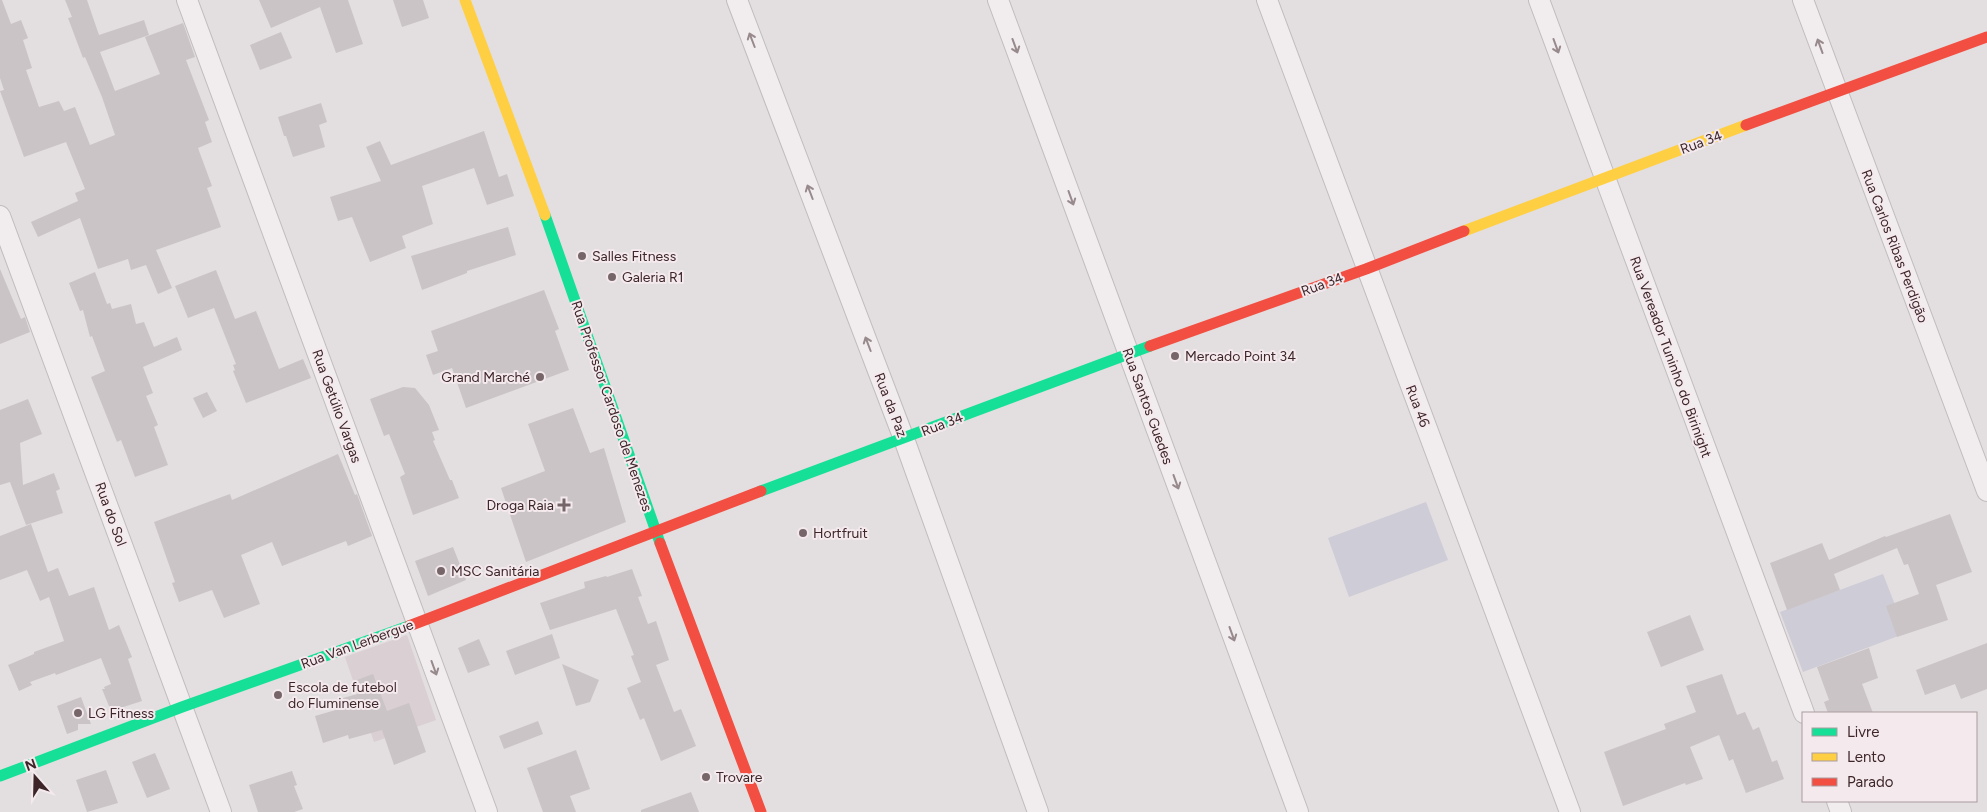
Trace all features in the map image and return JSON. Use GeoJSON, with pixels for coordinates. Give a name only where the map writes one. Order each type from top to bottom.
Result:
{"type":"FeatureCollection","features":[{"type":"Feature","properties":{"kind":"street","name":"Rua Getúlio Vargas"},"geometry":{"type":"LineString","coordinates":[[187,0],[487,812]]}},
{"type":"Feature","properties":{"kind":"street","name":"Rua Professor Cardoso de Menezes"},"geometry":{"type":"LineString","coordinates":[[465,0],[544,212],[656,531],[761,812]]}},
{"type":"Feature","properties":{"kind":"street","name":"Rua da Paz"},"geometry":{"type":"LineString","coordinates":[[737,0],[904,439],[1038,812]]}},
{"type":"Feature","properties":{"kind":"street","name":"Rua Santos Guedes"},"geometry":{"type":"LineString","coordinates":[[998,0],[1298,812]]}},
{"type":"Feature","properties":{"kind":"street","name":"Rua 46"},"geometry":{"type":"LineString","coordinates":[[1267,0],[1570,812]]}},
{"type":"Feature","properties":{"kind":"street","name":"Rua Vereador Tuninho do Birinight"},"geometry":{"type":"LineString","coordinates":[[1540,0],[1804,712]]}},
{"type":"Feature","properties":{"kind":"street","name":"Rua Carlos Ribas Perdigão"},"geometry":{"type":"LineString","coordinates":[[1803,0],[1987,491]]}},
{"type":"Feature","properties":{"kind":"street","name":"Rua 34"},"geometry":{"type":"LineString","coordinates":[[656,531],[1128,354],[1366,269],[1604,177],[1987,37]]}},
{"type":"Feature","properties":{"kind":"street","name":"Rua do Sol"},"geometry":{"type":"LineString","coordinates":[[0,216],[221,812]]}},
{"type":"Feature","properties":{"kind":"street","name":"Rua Van Lerbergue"},"geometry":{"type":"LineString","coordinates":[[0,776],[182,707],[417,623],[656,531]]}},
{"type":"Feature","properties":{"kind":"shaded area"},"geometry":{"type":"Polygon","coordinates":[[[1426,502],[1448,560],[1349,597],[1328,538],[1426,502]]]}},
{"type":"Feature","properties":{"kind":"shaded area"},"geometry":{"type":"Polygon","coordinates":[[[1883,574],[1906,633],[1803,672],[1780,612],[1883,574]]]}},
{"type":"Feature","properties":{"kind":"shaded area"},"geometry":{"type":"Polygon","coordinates":[[[407,635],[436,720],[374,742],[345,657],[407,635]]]}},
{"type":"Feature","properties":{"kind":"building"},"geometry":{"type":"Polygon","coordinates":[[[0,0],[2,0],[11,24],[21,20],[28,38],[23,40],[32,68],[26,70],[39,107],[59,101],[64,111],[75,107],[90,145],[115,135],[102,97],[85,57],[83,58],[68,18],[72,17],[65,0],[87,0],[99,35],[144,20],[149,35],[100,52],[115,91],[160,74],[145,37],[183,23],[195,57],[186,60],[209,120],[205,122],[212,142],[198,148],[212,186],[207,188],[221,227],[156,250],[172,288],[158,294],[146,265],[131,270],[128,259],[98,269],[80,218],[38,237],[31,222],[78,201],[75,193],[85,189],[66,142],[24,157],[0,91],[4,90],[0,78],[0,0]]]}},
{"type":"Feature","properties":{"kind":"building"},"geometry":{"type":"Polygon","coordinates":[[[259,0],[348,0],[363,44],[336,53],[320,7],[271,28],[259,0]]]}},
{"type":"Feature","properties":{"kind":"building"},"geometry":{"type":"Polygon","coordinates":[[[393,0],[423,0],[429,18],[402,27],[393,0]]]}},
{"type":"Feature","properties":{"kind":"building"},"geometry":{"type":"Polygon","coordinates":[[[281,32],[292,58],[260,70],[250,45],[281,32]]]}},
{"type":"Feature","properties":{"kind":"building"},"geometry":{"type":"Polygon","coordinates":[[[321,103],[327,122],[319,125],[325,147],[293,157],[278,117],[321,103]]]}},
{"type":"Feature","properties":{"kind":"building"},"geometry":{"type":"Polygon","coordinates":[[[484,131],[499,177],[507,174],[514,196],[487,205],[474,168],[422,186],[433,224],[402,236],[406,248],[370,262],[352,217],[338,221],[330,197],[381,181],[366,147],[380,141],[391,165],[484,131]]]}},
{"type":"Feature","properties":{"kind":"building"},"geometry":{"type":"Polygon","coordinates":[[[508,227],[516,255],[467,271],[467,273],[422,290],[411,256],[508,227]]]}},
{"type":"Feature","properties":{"kind":"building"},"geometry":{"type":"Polygon","coordinates":[[[0,269],[21,319],[25,317],[30,332],[0,344],[0,269]]]}},
{"type":"Feature","properties":{"kind":"building"},"geometry":{"type":"Polygon","coordinates":[[[216,270],[235,319],[256,311],[279,369],[303,359],[311,378],[246,403],[233,371],[235,370],[233,365],[236,364],[214,308],[188,318],[175,286],[216,270]]]}},
{"type":"Feature","properties":{"kind":"building"},"geometry":{"type":"Polygon","coordinates":[[[95,272],[107,304],[110,303],[112,309],[131,304],[136,324],[144,322],[154,347],[177,337],[182,350],[143,367],[153,393],[146,396],[158,425],[154,427],[168,465],[135,477],[121,440],[117,442],[91,377],[105,371],[92,336],[90,337],[83,310],[80,311],[69,283],[95,272]]]}},
{"type":"Feature","properties":{"kind":"building"},"geometry":{"type":"Polygon","coordinates":[[[544,290],[559,329],[555,331],[569,370],[466,408],[452,368],[433,375],[426,355],[438,351],[431,331],[544,290]]]}},
{"type":"Feature","properties":{"kind":"building"},"geometry":{"type":"Polygon","coordinates":[[[403,387],[415,388],[429,405],[439,430],[432,432],[435,440],[433,441],[459,498],[413,515],[400,477],[405,474],[389,434],[384,436],[370,399],[403,387]]]}},
{"type":"Feature","properties":{"kind":"building"},"geometry":{"type":"Polygon","coordinates":[[[207,392],[217,411],[203,418],[193,398],[207,392]]]}},
{"type":"Feature","properties":{"kind":"building"},"geometry":{"type":"Polygon","coordinates":[[[28,399],[42,434],[20,443],[23,485],[54,473],[60,489],[56,491],[63,513],[26,525],[10,482],[0,485],[0,410],[28,399]]]}},
{"type":"Feature","properties":{"kind":"building","name":"Droga Raia"},"geometry":{"type":"Polygon","coordinates":[[[573,408],[590,453],[604,448],[626,522],[526,562],[501,488],[545,471],[528,424],[573,408]]]}},
{"type":"Feature","properties":{"kind":"building"},"geometry":{"type":"Polygon","coordinates":[[[338,454],[355,495],[357,494],[372,536],[348,546],[346,541],[282,566],[272,542],[241,555],[260,604],[224,618],[212,590],[179,602],[172,583],[175,582],[154,522],[230,494],[232,500],[338,454]]]}},
{"type":"Feature","properties":{"kind":"building"},"geometry":{"type":"Polygon","coordinates":[[[1950,514],[1972,572],[1936,585],[1948,620],[1897,637],[1886,606],[1919,594],[1908,564],[1904,565],[1897,548],[1834,574],[1840,590],[1787,610],[1770,563],[1822,543],[1829,560],[1885,536],[1950,514]]]}},
{"type":"Feature","properties":{"kind":"building"},"geometry":{"type":"Polygon","coordinates":[[[31,524],[48,572],[58,568],[69,596],[94,587],[109,630],[119,625],[132,657],[128,659],[142,701],[111,711],[102,689],[111,684],[101,658],[56,675],[55,673],[30,682],[32,685],[19,691],[8,665],[34,654],[34,652],[64,641],[49,597],[40,601],[27,570],[0,580],[0,536],[31,524]]]}},
{"type":"Feature","properties":{"kind":"building","name":"MSC Sanitária"},"geometry":{"type":"Polygon","coordinates":[[[453,547],[466,580],[428,596],[415,561],[453,547]]]}},
{"type":"Feature","properties":{"kind":"building"},"geometry":{"type":"Polygon","coordinates":[[[632,569],[642,596],[638,597],[648,624],[656,621],[669,660],[656,665],[674,712],[681,709],[696,746],[661,761],[644,718],[640,720],[627,688],[641,682],[631,656],[634,655],[616,609],[550,630],[540,603],[585,588],[584,582],[632,569]]]}},
{"type":"Feature","properties":{"kind":"building"},"geometry":{"type":"Polygon","coordinates":[[[1690,615],[1704,650],[1661,667],[1647,632],[1690,615]]]}},
{"type":"Feature","properties":{"kind":"building"},"geometry":{"type":"Polygon","coordinates":[[[552,634],[560,658],[515,675],[506,651],[552,634]]]}},
{"type":"Feature","properties":{"kind":"building"},"geometry":{"type":"Polygon","coordinates":[[[479,639],[490,665],[468,673],[458,648],[479,639]]]}},
{"type":"Feature","properties":{"kind":"building"},"geometry":{"type":"Polygon","coordinates":[[[1987,643],[1987,689],[1961,699],[1955,684],[1925,695],[1916,670],[1987,643]]]}},
{"type":"Feature","properties":{"kind":"building"},"geometry":{"type":"Polygon","coordinates":[[[1869,648],[1878,678],[1862,684],[1873,712],[1828,712],[1824,702],[1829,700],[1817,667],[1869,648]]]}},
{"type":"Feature","properties":{"kind":"building"},"geometry":{"type":"Polygon","coordinates":[[[562,664],[599,680],[590,702],[576,706],[562,664]]]}},
{"type":"Feature","properties":{"kind":"building"},"geometry":{"type":"Polygon","coordinates":[[[373,674],[387,711],[409,703],[426,752],[394,765],[382,730],[349,739],[348,735],[323,743],[315,716],[346,707],[343,698],[361,693],[357,680],[373,674]]]}},
{"type":"Feature","properties":{"kind":"building"},"geometry":{"type":"Polygon","coordinates":[[[1722,674],[1737,715],[1745,712],[1753,730],[1759,727],[1772,762],[1777,760],[1784,779],[1746,793],[1733,759],[1729,761],[1719,735],[1690,747],[1703,779],[1686,785],[1685,783],[1623,806],[1604,752],[1666,729],[1664,724],[1696,712],[1686,686],[1722,674]]]}},
{"type":"Feature","properties":{"kind":"building","name":"LG Fitness"},"geometry":{"type":"Polygon","coordinates":[[[81,697],[91,724],[78,724],[78,730],[67,734],[57,706],[81,697]]]}},
{"type":"Feature","properties":{"kind":"building"},"geometry":{"type":"Polygon","coordinates":[[[538,721],[543,734],[504,749],[499,736],[538,721]]]}},
{"type":"Feature","properties":{"kind":"building"},"geometry":{"type":"Polygon","coordinates":[[[576,750],[590,789],[570,796],[576,812],[543,812],[527,768],[576,750]]]}},
{"type":"Feature","properties":{"kind":"building"},"geometry":{"type":"Polygon","coordinates":[[[155,753],[170,789],[147,798],[132,762],[155,753]]]}},
{"type":"Feature","properties":{"kind":"building"},"geometry":{"type":"Polygon","coordinates":[[[106,770],[118,803],[87,812],[76,780],[106,770]]]}},
{"type":"Feature","properties":{"kind":"building"},"geometry":{"type":"Polygon","coordinates":[[[292,771],[297,785],[294,786],[303,809],[294,812],[258,812],[249,785],[292,771]]]}},
{"type":"Feature","properties":{"kind":"building"},"geometry":{"type":"Polygon","coordinates":[[[691,792],[699,812],[641,812],[641,810],[691,792]]]}},
{"type":"Feature","properties":{"kind":"traffic: fast"},"geometry":{"type":"LineString","coordinates":[[545,215],[660,543]]}},
{"type":"Feature","properties":{"kind":"traffic: fast"},"geometry":{"type":"LineString","coordinates":[[761,491],[1150,346]]}},
{"type":"Feature","properties":{"kind":"traffic: fast"},"geometry":{"type":"LineString","coordinates":[[0,776],[182,707],[409,626]]}},
{"type":"Feature","properties":{"kind":"traffic: slow"},"geometry":{"type":"LineString","coordinates":[[465,0],[545,215]]}},
{"type":"Feature","properties":{"kind":"traffic: slow"},"geometry":{"type":"LineString","coordinates":[[1464,231],[1746,125]]}},
{"type":"Feature","properties":{"kind":"traffic: jam"},"geometry":{"type":"LineString","coordinates":[[1746,125],[1987,37]]}},
{"type":"Feature","properties":{"kind":"traffic: jam"},"geometry":{"type":"LineString","coordinates":[[1150,346],[1366,269],[1464,231]]}},
{"type":"Feature","properties":{"kind":"traffic: jam"},"geometry":{"type":"LineString","coordinates":[[409,626],[761,491]]}},
{"type":"Feature","properties":{"kind":"traffic: jam"},"geometry":{"type":"LineString","coordinates":[[660,543],[761,812]]}},
{"type":"Feature","properties":{"kind":"place","name":"Salles Fitness"},"geometry":{"type":"Point","coordinates":[582,256]}},
{"type":"Feature","properties":{"kind":"place","name":"Galeria R1"},"geometry":{"type":"Point","coordinates":[612,277]}},
{"type":"Feature","properties":{"kind":"place","name":"Mercado Point 34"},"geometry":{"type":"Point","coordinates":[1175,356]}},
{"type":"Feature","properties":{"kind":"place","name":"Grand Marché"},"geometry":{"type":"Point","coordinates":[540,377]}},
{"type":"Feature","properties":{"kind":"place","name":"Droga Raia"},"geometry":{"type":"Point","coordinates":[564,505]}},
{"type":"Feature","properties":{"kind":"place","name":"Hortfruit"},"geometry":{"type":"Point","coordinates":[803,533]}},
{"type":"Feature","properties":{"kind":"place","name":"MSC Sanitária"},"geometry":{"type":"Point","coordinates":[441,571]}},
{"type":"Feature","properties":{"kind":"place","name":"Escola de futebol do Fluminense"},"geometry":{"type":"Point","coordinates":[278,695]}},
{"type":"Feature","properties":{"kind":"place","name":"LG Fitness"},"geometry":{"type":"Point","coordinates":[78,713]}},
{"type":"Feature","properties":{"kind":"place","name":"Trovare"},"geometry":{"type":"Point","coordinates":[706,777]}}]}
